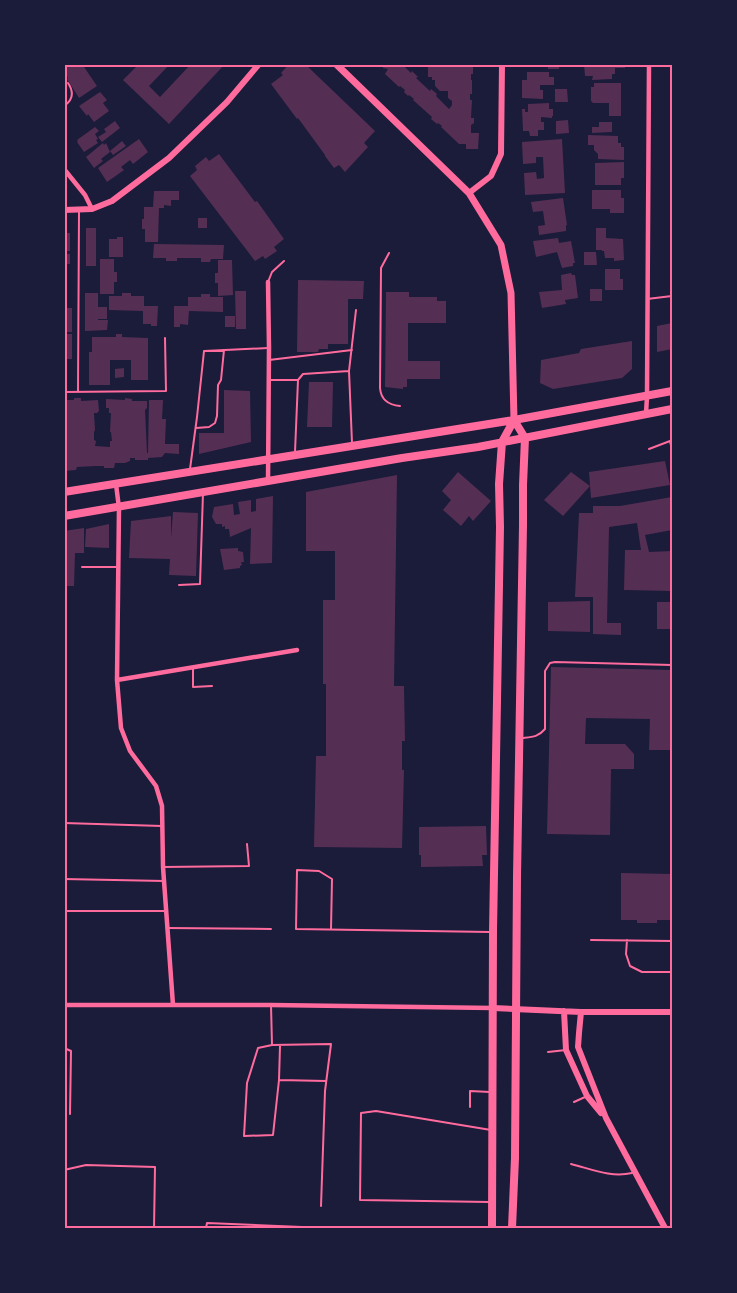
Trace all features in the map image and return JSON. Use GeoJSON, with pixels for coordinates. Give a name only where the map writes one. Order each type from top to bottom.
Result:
{"type":"FeatureCollection","features":[{"type":"Feature","properties":{"kind":"main road"},"geometry":{"type":"LineString","coordinates":[[336,64],[469,193],[501,246],[511,293],[514,420],[502,442],[499,484],[492,1228]]}},
{"type":"Feature","properties":{"kind":"main road"},"geometry":{"type":"LineString","coordinates":[[64,492],[514,420],[672,391]]}},
{"type":"Feature","properties":{"kind":"main road"},"geometry":{"type":"LineString","coordinates":[[64,516],[525,438],[672,410]]}},
{"type":"Feature","properties":{"kind":"main road"},"geometry":{"type":"LineString","coordinates":[[512,1228],[515,1158],[525,438],[514,420]]}},
{"type":"Feature","properties":{"kind":"street"},"geometry":{"type":"LineString","coordinates":[[64,210],[92,209],[112,201],[169,158],[227,102],[259,64]]}},
{"type":"Feature","properties":{"kind":"street"},"geometry":{"type":"LineString","coordinates":[[469,193],[491,176],[501,154],[502,64]]}},
{"type":"Feature","properties":{"kind":"street"},"geometry":{"type":"LineString","coordinates":[[646,414],[649,64]]}},
{"type":"Feature","properties":{"kind":"street"},"geometry":{"type":"LineString","coordinates":[[64,169],[85,195],[92,209]]}},
{"type":"Feature","properties":{"kind":"street"},"geometry":{"type":"LineString","coordinates":[[268,282],[268,482]]}},
{"type":"Feature","properties":{"kind":"street"},"geometry":{"type":"LineString","coordinates":[[116,484],[119,508],[117,681],[121,728],[130,751],[156,786],[162,806],[163,867],[173,1005]]}},
{"type":"Feature","properties":{"kind":"street"},"geometry":{"type":"LineString","coordinates":[[117,681],[297,650]]}},
{"type":"Feature","properties":{"kind":"street"},"geometry":{"type":"LineString","coordinates":[[64,1005],[271,1005],[672,1012]]}},
{"type":"Feature","properties":{"kind":"street"},"geometry":{"type":"LineString","coordinates":[[564,1011],[566,1050],[587,1096],[606,1118]]}},
{"type":"Feature","properties":{"kind":"street"},"geometry":{"type":"LineString","coordinates":[[581,1012],[578,1047],[606,1118],[664,1228]]}},
{"type":"Feature","properties":{"kind":"lane"},"geometry":{"type":"LineString","coordinates":[[64,106],[71,100],[71,88],[68,83]]}},
{"type":"Feature","properties":{"kind":"lane"},"geometry":{"type":"LineString","coordinates":[[78,392],[79,210]]}},
{"type":"Feature","properties":{"kind":"lane"},"geometry":{"type":"LineString","coordinates":[[389,253],[381,268],[380,388],[384,400],[390,405],[400,406]]}},
{"type":"Feature","properties":{"kind":"lane"},"geometry":{"type":"LineString","coordinates":[[268,282],[272,273],[284,261]]}},
{"type":"Feature","properties":{"kind":"lane"},"geometry":{"type":"LineString","coordinates":[[647,299],[672,296]]}},
{"type":"Feature","properties":{"kind":"lane"},"geometry":{"type":"LineString","coordinates":[[353,446],[349,371],[356,310]]}},
{"type":"Feature","properties":{"kind":"lane"},"geometry":{"type":"LineString","coordinates":[[64,392],[166,391],[165,338]]}},
{"type":"Feature","properties":{"kind":"lane"},"geometry":{"type":"LineString","coordinates":[[190,472],[204,351],[269,348]]}},
{"type":"Feature","properties":{"kind":"lane"},"geometry":{"type":"LineString","coordinates":[[196,428],[209,427],[215,423],[224,350]]}},
{"type":"Feature","properties":{"kind":"lane"},"geometry":{"type":"LineString","coordinates":[[269,360],[352,350]]}},
{"type":"Feature","properties":{"kind":"lane"},"geometry":{"type":"LineString","coordinates":[[295,455],[298,380],[303,374],[349,371]]}},
{"type":"Feature","properties":{"kind":"lane"},"geometry":{"type":"LineString","coordinates":[[269,380],[298,380]]}},
{"type":"Feature","properties":{"kind":"lane"},"geometry":{"type":"LineString","coordinates":[[649,448],[670,441],[672,450]]}},
{"type":"Feature","properties":{"kind":"lane"},"geometry":{"type":"LineString","coordinates":[[179,585],[200,584],[203,493]]}},
{"type":"Feature","properties":{"kind":"lane"},"geometry":{"type":"LineString","coordinates":[[82,567],[118,567]]}},
{"type":"Feature","properties":{"kind":"lane"},"geometry":{"type":"LineString","coordinates":[[520,738],[536,737],[545,729],[546,671],[550,663],[672,664]]}},
{"type":"Feature","properties":{"kind":"lane"},"geometry":{"type":"LineString","coordinates":[[193,668],[193,687],[212,686]]}},
{"type":"Feature","properties":{"kind":"lane"},"geometry":{"type":"LineString","coordinates":[[64,823],[162,826]]}},
{"type":"Feature","properties":{"kind":"lane"},"geometry":{"type":"LineString","coordinates":[[163,867],[249,866],[247,844]]}},
{"type":"Feature","properties":{"kind":"lane"},"geometry":{"type":"LineString","coordinates":[[331,930],[332,879],[319,871],[297,870],[296,929],[331,930],[493,932]]}},
{"type":"Feature","properties":{"kind":"lane"},"geometry":{"type":"LineString","coordinates":[[64,879],[164,881]]}},
{"type":"Feature","properties":{"kind":"lane"},"geometry":{"type":"LineString","coordinates":[[64,910],[166,911]]}},
{"type":"Feature","properties":{"kind":"lane"},"geometry":{"type":"LineString","coordinates":[[167,928],[271,929]]}},
{"type":"Feature","properties":{"kind":"lane"},"geometry":{"type":"LineString","coordinates":[[591,940],[672,941]]}},
{"type":"Feature","properties":{"kind":"lane"},"geometry":{"type":"LineString","coordinates":[[627,940],[626,954],[630,966],[642,972],[672,972]]}},
{"type":"Feature","properties":{"kind":"lane"},"geometry":{"type":"LineString","coordinates":[[271,1005],[272,1045]]}},
{"type":"Feature","properties":{"kind":"lane"},"geometry":{"type":"LineString","coordinates":[[280,1045],[273,1135],[244,1136],[247,1083],[258,1048],[272,1045],[331,1044],[326,1081],[321,1206]]}},
{"type":"Feature","properties":{"kind":"lane"},"geometry":{"type":"LineString","coordinates":[[64,1048],[71,1051],[70,1114]]}},
{"type":"Feature","properties":{"kind":"lane"},"geometry":{"type":"LineString","coordinates":[[548,1052],[566,1050]]}},
{"type":"Feature","properties":{"kind":"lane"},"geometry":{"type":"LineString","coordinates":[[279,1080],[326,1081]]}},
{"type":"Feature","properties":{"kind":"lane"},"geometry":{"type":"LineString","coordinates":[[470,1107],[470,1091],[492,1092]]}},
{"type":"Feature","properties":{"kind":"lane"},"geometry":{"type":"LineString","coordinates":[[574,1102],[587,1096]]}},
{"type":"Feature","properties":{"kind":"lane"},"geometry":{"type":"LineString","coordinates":[[492,1131],[376,1111],[361,1113],[360,1200],[492,1202]]}},
{"type":"Feature","properties":{"kind":"lane"},"geometry":{"type":"LineString","coordinates":[[571,1164],[621,1176],[635,1172]]}},
{"type":"Feature","properties":{"kind":"lane"},"geometry":{"type":"LineString","coordinates":[[64,1170],[86,1165],[155,1167],[154,1228]]}},
{"type":"Feature","properties":{"kind":"lane"},"geometry":{"type":"LineString","coordinates":[[206,1228],[207,1223],[302,1228]]}},
{"type":"Feature","properties":{"kind":"building"},"geometry":{"type":"Polygon","coordinates":[[[64,64],[82,64],[97,86],[79,98],[67,79],[64,64]]]}},
{"type":"Feature","properties":{"kind":"building"},"geometry":{"type":"Polygon","coordinates":[[[139,64],[170,64],[149,86],[160,97],[191,64],[225,64],[169,124],[123,80],[139,64]]]}},
{"type":"Feature","properties":{"kind":"building"},"geometry":{"type":"Polygon","coordinates":[[[289,64],[305,64],[375,131],[364,143],[368,147],[345,172],[339,165],[334,168],[271,84],[283,75],[281,73],[289,64]]]}},
{"type":"Feature","properties":{"kind":"building"},"geometry":{"type":"Polygon","coordinates":[[[383,64],[402,64],[411,73],[412,71],[430,91],[431,89],[437,94],[436,96],[449,109],[452,101],[448,98],[448,91],[440,91],[435,86],[435,80],[428,77],[428,64],[473,66],[470,100],[472,100],[471,118],[474,118],[474,123],[471,125],[471,133],[479,133],[478,149],[466,149],[466,144],[459,144],[442,126],[431,119],[432,117],[414,99],[404,92],[405,90],[385,74],[388,69],[383,68],[383,64]]]}},
{"type":"Feature","properties":{"kind":"building"},"geometry":{"type":"Polygon","coordinates":[[[548,64],[559,64],[559,69],[548,69],[548,64]]]}},
{"type":"Feature","properties":{"kind":"building"},"geometry":{"type":"Polygon","coordinates":[[[584,64],[625,64],[625,68],[615,68],[612,79],[592,80],[593,76],[585,76],[584,64]]]}},
{"type":"Feature","properties":{"kind":"building"},"geometry":{"type":"Polygon","coordinates":[[[527,72],[549,72],[549,77],[554,77],[554,85],[540,85],[540,90],[543,90],[543,99],[522,98],[522,80],[527,80],[527,72]]]}},
{"type":"Feature","properties":{"kind":"building"},"geometry":{"type":"Polygon","coordinates":[[[594,83],[621,83],[621,116],[609,116],[609,103],[591,101],[591,87],[594,87],[594,83]]]}},
{"type":"Feature","properties":{"kind":"building"},"geometry":{"type":"Polygon","coordinates":[[[555,89],[567,89],[568,102],[555,102],[555,89]]]}},
{"type":"Feature","properties":{"kind":"building"},"geometry":{"type":"Polygon","coordinates":[[[100,92],[107,100],[103,103],[109,111],[94,122],[79,106],[100,92]]]}},
{"type":"Feature","properties":{"kind":"building"},"geometry":{"type":"Polygon","coordinates":[[[549,103],[549,109],[553,109],[553,116],[552,118],[541,117],[544,130],[538,130],[538,136],[530,136],[529,131],[523,131],[522,109],[528,112],[528,104],[549,103]]]}},
{"type":"Feature","properties":{"kind":"building"},"geometry":{"type":"Polygon","coordinates":[[[568,120],[569,133],[556,134],[556,121],[568,120]]]}},
{"type":"Feature","properties":{"kind":"building"},"geometry":{"type":"Polygon","coordinates":[[[115,121],[120,128],[102,142],[98,137],[106,132],[104,129],[115,121]]]}},
{"type":"Feature","properties":{"kind":"building"},"geometry":{"type":"Polygon","coordinates":[[[599,122],[612,122],[612,132],[592,133],[592,127],[599,127],[599,122]]]}},
{"type":"Feature","properties":{"kind":"building"},"geometry":{"type":"Polygon","coordinates":[[[95,127],[99,131],[95,134],[98,143],[84,152],[77,140],[95,127]]]}},
{"type":"Feature","properties":{"kind":"building"},"geometry":{"type":"Polygon","coordinates":[[[588,135],[618,136],[618,143],[624,147],[624,160],[598,159],[594,145],[588,145],[588,135]]]}},
{"type":"Feature","properties":{"kind":"building"},"geometry":{"type":"Polygon","coordinates":[[[139,139],[148,152],[133,164],[130,160],[121,167],[124,170],[107,182],[98,168],[139,139]]]}},
{"type":"Feature","properties":{"kind":"building"},"geometry":{"type":"Polygon","coordinates":[[[562,139],[565,193],[525,195],[524,173],[536,172],[537,179],[544,178],[543,157],[536,157],[536,163],[523,164],[522,142],[562,139]]]}},
{"type":"Feature","properties":{"kind":"building"},"geometry":{"type":"Polygon","coordinates":[[[122,141],[126,146],[113,155],[110,151],[122,141]]]}},
{"type":"Feature","properties":{"kind":"building"},"geometry":{"type":"Polygon","coordinates":[[[103,143],[104,145],[106,143],[110,152],[94,168],[86,157],[103,143]]]}},
{"type":"Feature","properties":{"kind":"building"},"geometry":{"type":"Polygon","coordinates":[[[219,154],[284,239],[274,247],[277,251],[265,259],[263,256],[255,261],[190,176],[197,170],[195,166],[206,157],[209,161],[219,154]]]}},
{"type":"Feature","properties":{"kind":"building"},"geometry":{"type":"Polygon","coordinates":[[[624,162],[624,178],[621,178],[621,185],[595,185],[595,163],[624,162]]]}},
{"type":"Feature","properties":{"kind":"building"},"geometry":{"type":"Polygon","coordinates":[[[592,190],[621,190],[621,198],[624,198],[624,213],[610,213],[610,209],[592,209],[592,190]]]}},
{"type":"Feature","properties":{"kind":"building"},"geometry":{"type":"Polygon","coordinates":[[[154,191],[179,191],[179,200],[171,200],[171,206],[164,205],[164,208],[159,208],[158,242],[145,242],[145,229],[142,229],[144,207],[153,207],[154,191]]]}},
{"type":"Feature","properties":{"kind":"building"},"geometry":{"type":"Polygon","coordinates":[[[563,198],[566,231],[539,235],[538,226],[545,225],[543,211],[533,212],[531,202],[563,198]]]}},
{"type":"Feature","properties":{"kind":"building"},"geometry":{"type":"Polygon","coordinates":[[[198,218],[207,218],[207,228],[198,228],[198,218]]]}},
{"type":"Feature","properties":{"kind":"building"},"geometry":{"type":"Polygon","coordinates":[[[86,228],[96,228],[96,266],[86,266],[86,228]]]}},
{"type":"Feature","properties":{"kind":"building"},"geometry":{"type":"Polygon","coordinates":[[[596,228],[606,228],[606,238],[623,239],[624,260],[614,261],[614,258],[605,258],[604,251],[596,250],[596,228]]]}},
{"type":"Feature","properties":{"kind":"building"},"geometry":{"type":"Polygon","coordinates":[[[64,233],[70,233],[70,251],[64,251],[64,233]]]}},
{"type":"Feature","properties":{"kind":"building"},"geometry":{"type":"Polygon","coordinates":[[[117,237],[123,237],[123,257],[109,257],[109,239],[117,239],[117,237]]]}},
{"type":"Feature","properties":{"kind":"building"},"geometry":{"type":"Polygon","coordinates":[[[558,238],[559,243],[571,241],[575,263],[573,266],[562,268],[557,252],[536,257],[533,241],[558,238]]]}},
{"type":"Feature","properties":{"kind":"building"},"geometry":{"type":"Polygon","coordinates":[[[154,244],[224,245],[223,259],[201,262],[201,258],[177,258],[177,261],[166,261],[166,258],[153,258],[154,244]]]}},
{"type":"Feature","properties":{"kind":"building"},"geometry":{"type":"Polygon","coordinates":[[[584,252],[596,252],[597,265],[584,265],[584,252]]]}},
{"type":"Feature","properties":{"kind":"building"},"geometry":{"type":"Polygon","coordinates":[[[64,254],[70,254],[70,264],[64,264],[64,254]]]}},
{"type":"Feature","properties":{"kind":"building"},"geometry":{"type":"Polygon","coordinates":[[[100,259],[114,259],[117,282],[114,282],[114,294],[100,294],[100,259]]]}},
{"type":"Feature","properties":{"kind":"building"},"geometry":{"type":"Polygon","coordinates":[[[218,260],[232,260],[233,295],[218,296],[215,273],[218,273],[218,260]]]}},
{"type":"Feature","properties":{"kind":"building"},"geometry":{"type":"Polygon","coordinates":[[[605,269],[620,269],[623,290],[605,290],[605,269]]]}},
{"type":"Feature","properties":{"kind":"building"},"geometry":{"type":"Polygon","coordinates":[[[571,273],[575,275],[578,298],[565,300],[566,304],[542,308],[539,292],[562,290],[561,275],[571,273]]]}},
{"type":"Feature","properties":{"kind":"building"},"geometry":{"type":"Polygon","coordinates":[[[298,280],[364,281],[363,299],[348,299],[348,344],[328,344],[328,349],[319,349],[318,352],[297,352],[298,280]]]}},
{"type":"Feature","properties":{"kind":"building"},"geometry":{"type":"Polygon","coordinates":[[[590,289],[602,289],[602,301],[590,301],[590,289]]]}},
{"type":"Feature","properties":{"kind":"building"},"geometry":{"type":"Polygon","coordinates":[[[235,291],[246,291],[246,329],[236,329],[235,291]]]}},
{"type":"Feature","properties":{"kind":"building"},"geometry":{"type":"Polygon","coordinates":[[[386,292],[409,292],[409,297],[437,297],[437,301],[446,301],[446,323],[408,323],[408,361],[440,361],[440,379],[407,379],[407,387],[403,389],[385,387],[386,292]]]}},
{"type":"Feature","properties":{"kind":"building"},"geometry":{"type":"Polygon","coordinates":[[[85,293],[98,293],[98,307],[107,307],[107,319],[98,320],[108,320],[107,330],[85,331],[85,293]]]}},
{"type":"Feature","properties":{"kind":"building"},"geometry":{"type":"Polygon","coordinates":[[[122,293],[144,296],[144,306],[158,306],[157,326],[143,324],[143,311],[109,310],[109,296],[122,296],[122,293]]]}},
{"type":"Feature","properties":{"kind":"building"},"geometry":{"type":"Polygon","coordinates":[[[201,294],[223,297],[223,312],[189,311],[188,325],[180,324],[180,327],[174,327],[174,306],[188,306],[188,297],[201,297],[201,294]]]}},
{"type":"Feature","properties":{"kind":"building"},"geometry":{"type":"Polygon","coordinates":[[[64,308],[72,308],[72,332],[64,332],[64,308]]]}},
{"type":"Feature","properties":{"kind":"building"},"geometry":{"type":"Polygon","coordinates":[[[225,316],[235,316],[235,327],[225,327],[225,316]]]}},
{"type":"Feature","properties":{"kind":"building"},"geometry":{"type":"Polygon","coordinates":[[[672,323],[672,349],[657,352],[657,326],[672,323]]]}},
{"type":"Feature","properties":{"kind":"building"},"geometry":{"type":"Polygon","coordinates":[[[64,334],[72,334],[72,359],[64,359],[64,334]]]}},
{"type":"Feature","properties":{"kind":"building"},"geometry":{"type":"Polygon","coordinates":[[[116,334],[122,334],[122,337],[148,338],[148,380],[131,380],[131,360],[110,360],[110,385],[89,385],[89,352],[92,352],[92,337],[116,337],[116,334]]]}},
{"type":"Feature","properties":{"kind":"building"},"geometry":{"type":"Polygon","coordinates":[[[632,341],[632,369],[622,378],[553,389],[540,383],[541,360],[579,353],[581,349],[632,341]]]}},
{"type":"Feature","properties":{"kind":"building"},"geometry":{"type":"Polygon","coordinates":[[[124,368],[124,377],[115,378],[115,369],[124,368]]]}},
{"type":"Feature","properties":{"kind":"building"},"geometry":{"type":"Polygon","coordinates":[[[309,382],[333,382],[332,427],[307,427],[309,382]]]}},
{"type":"Feature","properties":{"kind":"building"},"geometry":{"type":"Polygon","coordinates":[[[224,390],[250,391],[251,442],[199,454],[199,433],[224,433],[224,390]]]}},
{"type":"Feature","properties":{"kind":"building"},"geometry":{"type":"Polygon","coordinates":[[[74,398],[81,398],[81,401],[98,400],[99,411],[94,413],[95,446],[110,447],[110,441],[112,441],[111,413],[109,413],[109,408],[106,408],[106,399],[125,400],[125,398],[132,399],[132,401],[147,401],[145,410],[147,453],[149,400],[163,400],[162,419],[166,419],[165,444],[179,444],[179,454],[165,453],[162,457],[148,458],[148,460],[130,458],[130,461],[125,463],[115,463],[114,468],[77,467],[76,470],[64,471],[64,400],[74,400],[74,398]]]}},
{"type":"Feature","properties":{"kind":"building"},"geometry":{"type":"Polygon","coordinates":[[[665,461],[670,485],[591,498],[589,472],[665,461]]]}},
{"type":"Feature","properties":{"kind":"building"},"geometry":{"type":"Polygon","coordinates":[[[458,472],[491,501],[473,521],[469,516],[461,526],[443,510],[451,500],[442,491],[458,472]]]}},
{"type":"Feature","properties":{"kind":"building"},"geometry":{"type":"Polygon","coordinates":[[[571,472],[590,486],[563,516],[544,500],[571,472]]]}},
{"type":"Feature","properties":{"kind":"building"},"geometry":{"type":"Polygon","coordinates":[[[397,475],[394,686],[404,686],[402,848],[314,847],[316,756],[326,756],[323,600],[335,600],[335,551],[306,551],[306,492],[397,475]]]}},
{"type":"Feature","properties":{"kind":"building"},"geometry":{"type":"Polygon","coordinates":[[[273,496],[272,563],[250,564],[251,528],[230,537],[229,529],[222,527],[222,524],[216,524],[212,517],[214,507],[233,504],[234,515],[240,514],[238,502],[251,500],[251,512],[256,511],[256,499],[273,496]]]}},
{"type":"Feature","properties":{"kind":"building"},"geometry":{"type":"Polygon","coordinates":[[[672,497],[672,530],[645,535],[649,552],[672,551],[672,591],[624,590],[625,550],[641,550],[637,523],[609,527],[607,623],[621,623],[621,635],[593,634],[593,597],[575,597],[579,513],[593,513],[593,506],[620,506],[672,497]]]}},
{"type":"Feature","properties":{"kind":"building"},"geometry":{"type":"Polygon","coordinates":[[[173,512],[198,513],[196,576],[169,575],[170,559],[129,558],[131,521],[171,516],[171,538],[173,512]]]}},
{"type":"Feature","properties":{"kind":"building"},"geometry":{"type":"Polygon","coordinates":[[[109,524],[109,548],[85,547],[86,529],[109,524]]]}},
{"type":"Feature","properties":{"kind":"building"},"geometry":{"type":"Polygon","coordinates":[[[84,528],[84,553],[75,553],[74,586],[64,586],[64,531],[84,528]]]}},
{"type":"Feature","properties":{"kind":"building"},"geometry":{"type":"Polygon","coordinates":[[[238,548],[238,551],[243,552],[244,562],[241,562],[240,568],[224,570],[220,549],[238,548]]]}},
{"type":"Feature","properties":{"kind":"building"},"geometry":{"type":"Polygon","coordinates":[[[590,601],[590,632],[548,631],[548,602],[590,601]]]}},
{"type":"Feature","properties":{"kind":"building"},"geometry":{"type":"Polygon","coordinates":[[[657,602],[672,602],[672,629],[657,629],[657,602]]]}},
{"type":"Feature","properties":{"kind":"building"},"geometry":{"type":"Polygon","coordinates":[[[551,667],[672,670],[672,750],[649,750],[650,719],[586,718],[585,744],[625,744],[634,754],[634,769],[611,769],[610,835],[547,834],[551,667]]]}},
{"type":"Feature","properties":{"kind":"building"},"geometry":{"type":"Polygon","coordinates":[[[486,826],[487,855],[482,855],[483,866],[421,867],[419,827],[486,826]]]}},
{"type":"Feature","properties":{"kind":"building"},"geometry":{"type":"Polygon","coordinates":[[[621,873],[672,874],[672,920],[637,923],[637,920],[621,920],[621,873]]]}}]}
